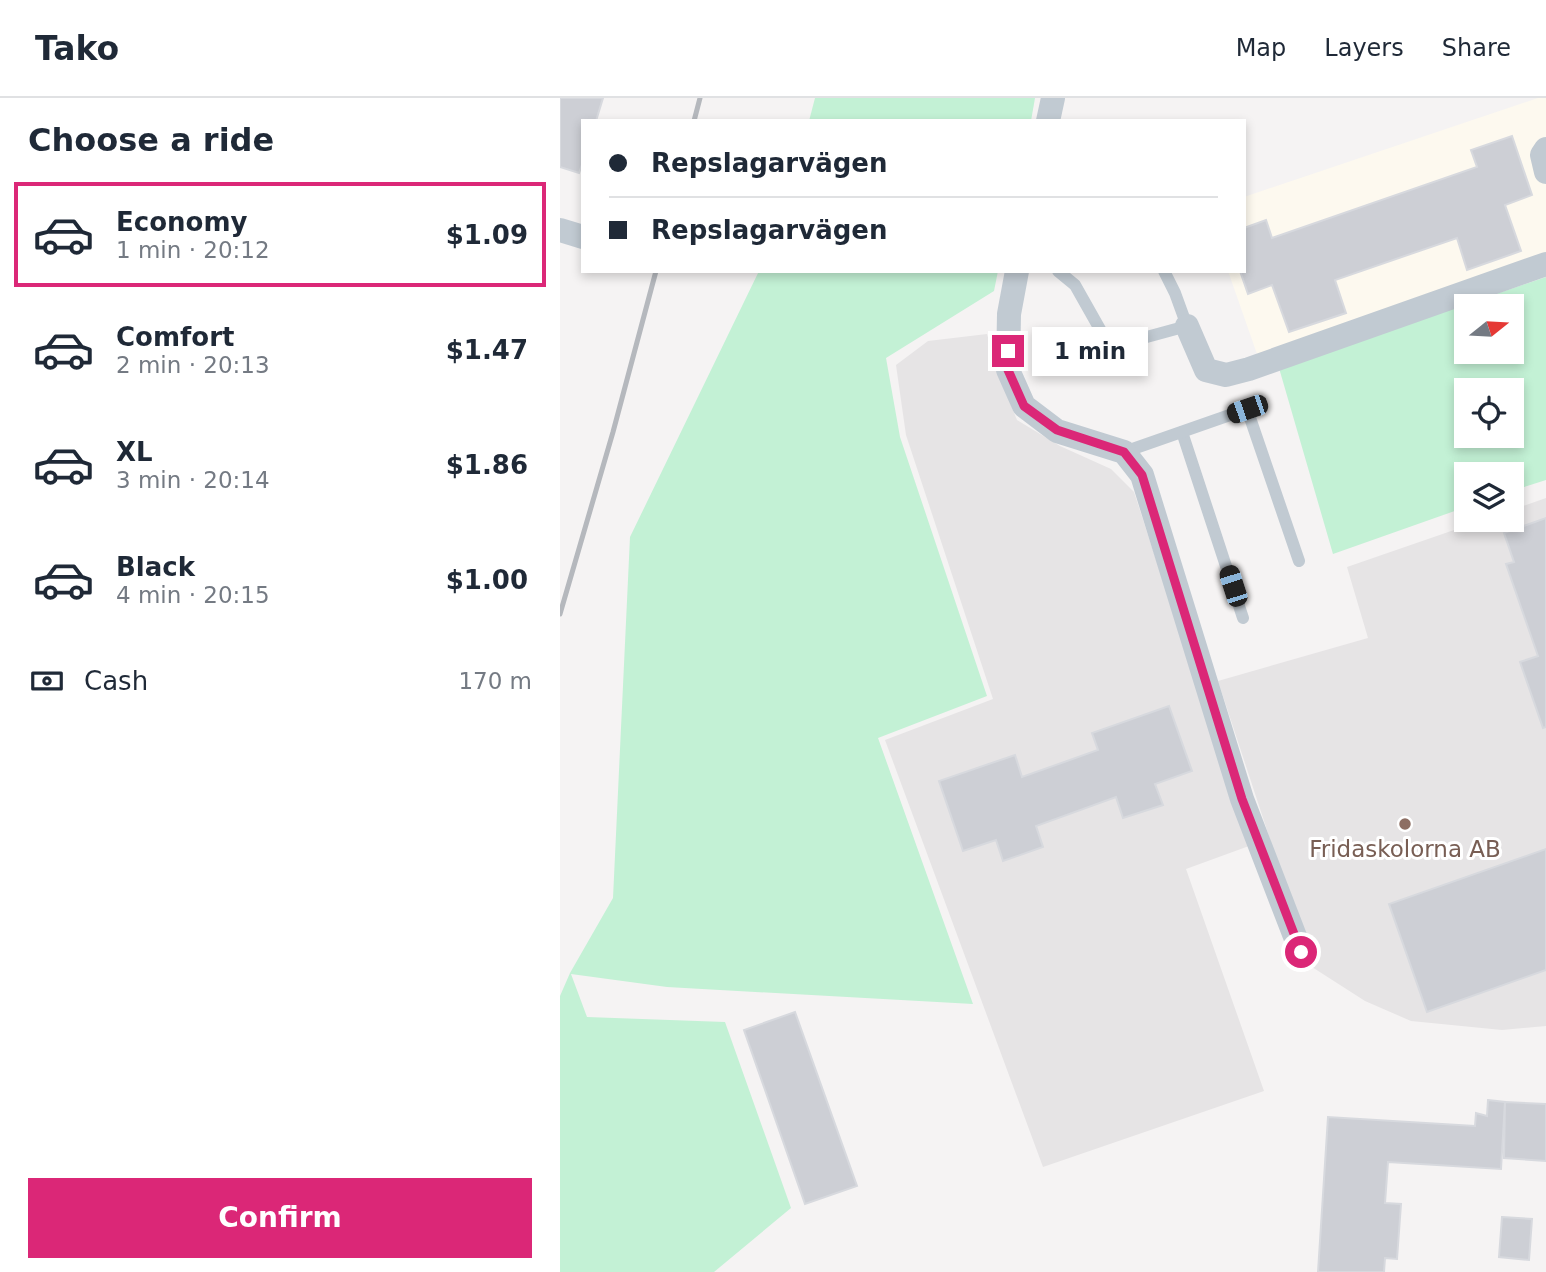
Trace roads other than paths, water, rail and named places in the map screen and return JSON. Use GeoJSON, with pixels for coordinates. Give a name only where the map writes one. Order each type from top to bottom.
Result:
{"type":"FeatureCollection","features":[{"type":"Feature","properties":{"kind":"street"},"geometry":{"type":"LineString","coordinates":[[1048,119],[1053,98]]}},
{"type":"Feature","properties":{"kind":"street"},"geometry":{"type":"LineString","coordinates":[[1546,149],[1542,155],[1546,172]]}},
{"type":"Feature","properties":{"kind":"street"},"geometry":{"type":"LineString","coordinates":[[560,230],[581,236]]}},
{"type":"Feature","properties":{"kind":"street"},"geometry":{"type":"LineString","coordinates":[[1187,326],[1206,370],[1226,375],[1546,264]]}},
{"type":"Feature","properties":{"kind":"street"},"geometry":{"type":"LineString","coordinates":[[1017,273],[1009,314],[1008,370],[1024,406],[1057,430],[1124,452],[1142,475],[1242,799],[1301,952]]}},
{"type":"Feature","properties":{"kind":"lane"},"geometry":{"type":"LineString","coordinates":[[1060,273],[1074,285],[1110,347],[1187,326],[1165,273]]}},
{"type":"Feature","properties":{"kind":"lane"},"geometry":{"type":"LineString","coordinates":[[1124,452],[1247,409],[1299,561]]}},
{"type":"Feature","properties":{"kind":"lane"},"geometry":{"type":"LineString","coordinates":[[1182,432],[1243,618]]}},
{"type":"Feature","properties":{"kind":"railway"},"geometry":{"type":"LineString","coordinates":[[695,119],[700,98]]}},
{"type":"Feature","properties":{"kind":"railway"},"geometry":{"type":"LineString","coordinates":[[560,614],[655,273]]}},
{"type":"Feature","properties":{"kind":"place","name":"Fridaskolorna AB"},"geometry":{"type":"Point","coordinates":[1405,824]}}]}
